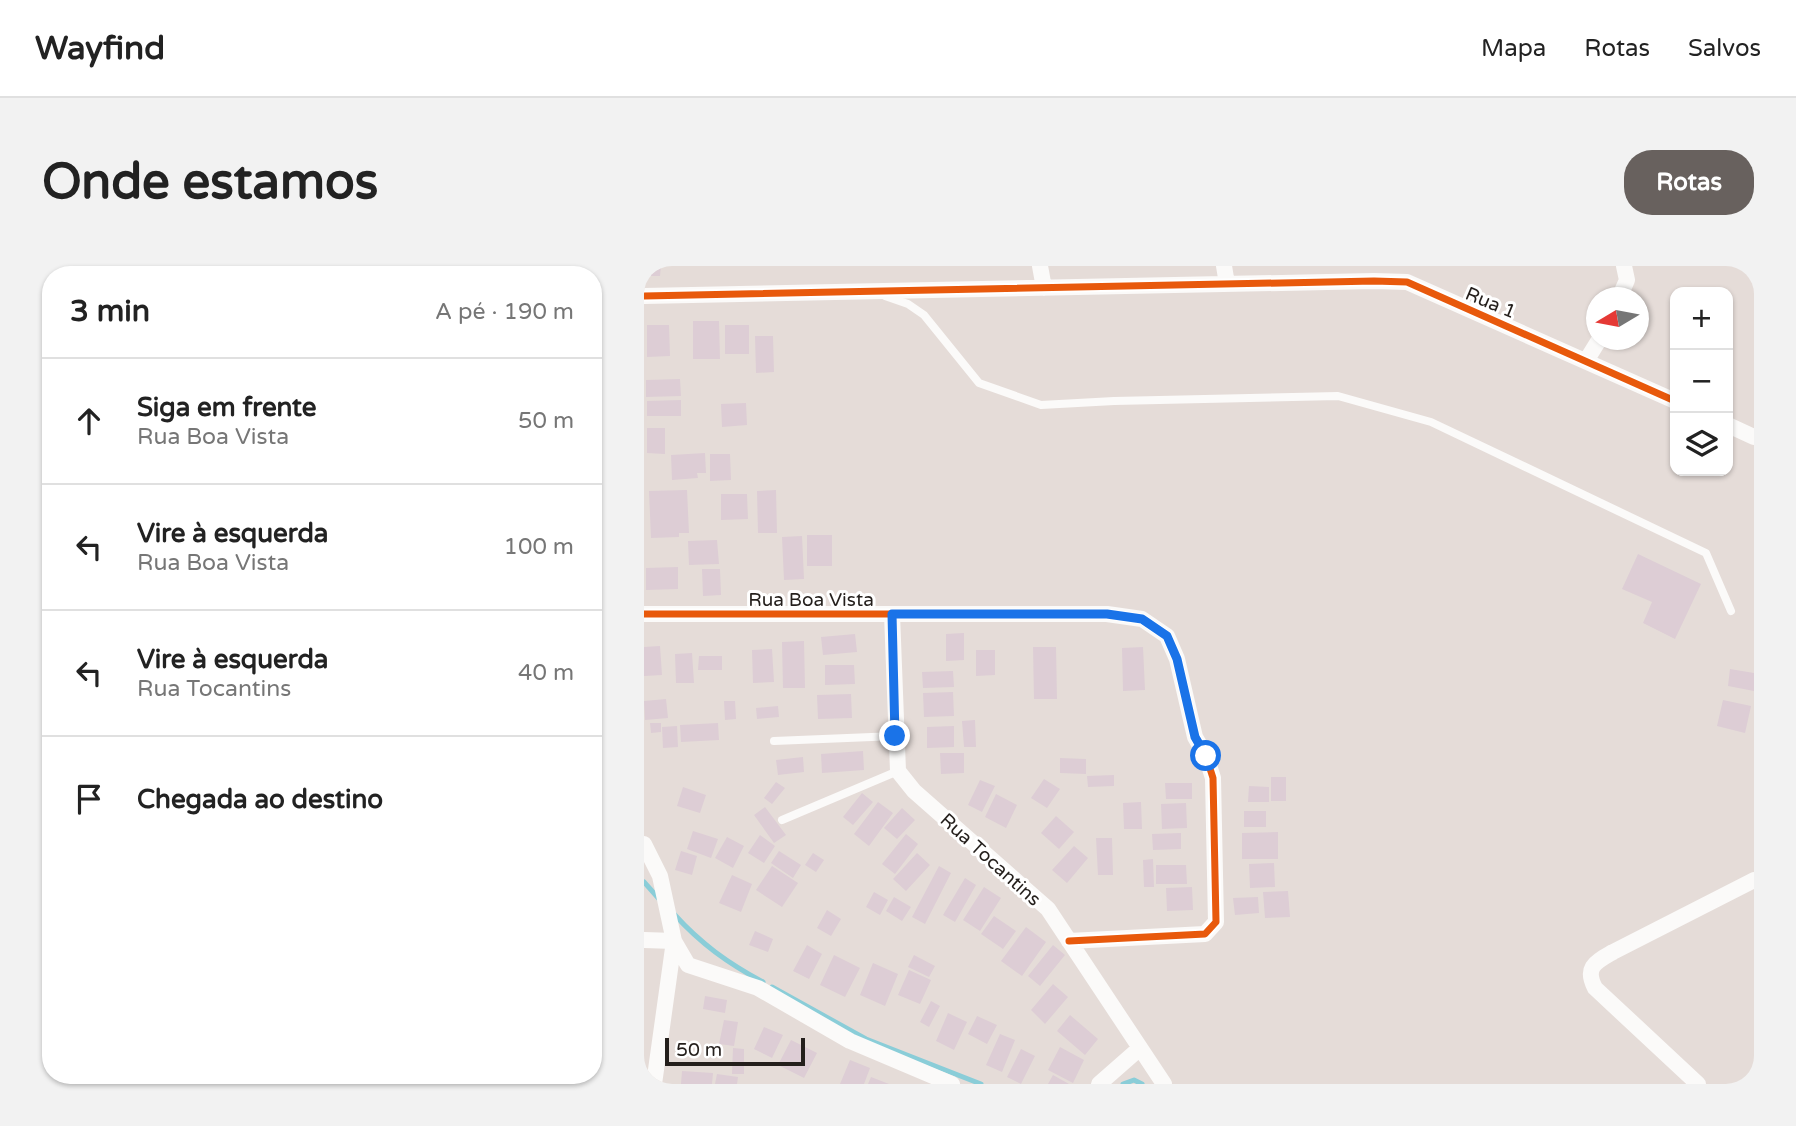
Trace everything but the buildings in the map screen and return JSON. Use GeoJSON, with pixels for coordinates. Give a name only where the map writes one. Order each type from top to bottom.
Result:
{"type":"FeatureCollection","features":[{"type":"Feature","properties":{"kind":"street"},"geometry":{"type":"LineString","coordinates":[[1040,266],[1044,288]]}},
{"type":"Feature","properties":{"kind":"street"},"geometry":{"type":"LineString","coordinates":[[1224,266],[1227,284]]}},
{"type":"Feature","properties":{"kind":"street"},"geometry":{"type":"LineString","coordinates":[[1624,266],[1627,280],[1624,287]]}},
{"type":"Feature","properties":{"kind":"street","name":"Rua 1"},"geometry":{"type":"LineString","coordinates":[[644,296],[1374,281],[1408,274],[1670,399]]}},
{"type":"Feature","properties":{"kind":"street"},"geometry":{"type":"LineString","coordinates":[[1586,361],[1593,350]]}},
{"type":"Feature","properties":{"kind":"street"},"geometry":{"type":"LineString","coordinates":[[1733,427],[1754,437]]}},
{"type":"Feature","properties":{"kind":"street","name":"Rua Boa Vista"},"geometry":{"type":"LineString","coordinates":[[644,614],[1107,614],[1142,619],[1167,636],[1177,659],[1195,737],[1206,756],[1213,778],[1216,922],[1205,934],[1069,941]]}},
{"type":"Feature","properties":{"kind":"street"},"geometry":{"type":"LineString","coordinates":[[892,614],[898,771]]}},
{"type":"Feature","properties":{"kind":"street","name":"Rua Tocantins"},"geometry":{"type":"LineString","coordinates":[[898,771],[914,791],[1048,909],[1164,1084]]}},
{"type":"Feature","properties":{"kind":"street"},"geometry":{"type":"LineString","coordinates":[[644,845],[660,876],[674,940],[688,965],[758,988],[850,1041],[952,1084]]}},
{"type":"Feature","properties":{"kind":"street"},"geometry":{"type":"LineString","coordinates":[[1698,1084],[1595,988],[1590,979],[1591,969],[1597,961],[1613,952],[1754,880]]}},
{"type":"Feature","properties":{"kind":"street"},"geometry":{"type":"LineString","coordinates":[[644,940],[674,940]]}},
{"type":"Feature","properties":{"kind":"street"},"geometry":{"type":"LineString","coordinates":[[654,1084],[674,940]]}},
{"type":"Feature","properties":{"kind":"street"},"geometry":{"type":"LineString","coordinates":[[1099,1084],[1140,1048]]}},
{"type":"Feature","properties":{"kind":"lane"},"geometry":{"type":"LineString","coordinates":[[864,291],[908,304],[925,315],[979,383],[1041,405],[1338,396],[1431,422],[1706,552],[1731,611]]}},
{"type":"Feature","properties":{"kind":"lane"},"geometry":{"type":"LineString","coordinates":[[774,741],[895,736]]}},
{"type":"Feature","properties":{"kind":"lane"},"geometry":{"type":"LineString","coordinates":[[782,820],[898,771]]}},
{"type":"Feature","properties":{"kind":"waterway"},"geometry":{"type":"LineString","coordinates":[[644,882],[660,900]]}},
{"type":"Feature","properties":{"kind":"waterway"},"geometry":{"type":"LineString","coordinates":[[674,914],[694,935],[716,952],[763,982]]}},
{"type":"Feature","properties":{"kind":"waterway"},"geometry":{"type":"LineString","coordinates":[[772,987],[866,1039],[981,1084]]}},
{"type":"Feature","properties":{"kind":"waterway"},"geometry":{"type":"LineString","coordinates":[[1123,1084],[1134,1080],[1142,1084]]}},
{"type":"Feature","properties":{"kind":"cycle path"},"geometry":{"type":"LineString","coordinates":[[644,296],[1407,282],[1670,399]]}},
{"type":"Feature","properties":{"kind":"cycle path"},"geometry":{"type":"LineString","coordinates":[[644,614],[1107,614],[1142,619],[1167,636],[1177,659],[1195,737],[1206,756],[1213,778],[1216,922],[1205,934],[1069,941]]}},
{"type":"Feature","properties":{"kind":"route"},"geometry":{"type":"LineString","coordinates":[[895,736],[892,614],[1107,614],[1142,619],[1167,636],[1177,659],[1195,737],[1206,756]]}}]}
